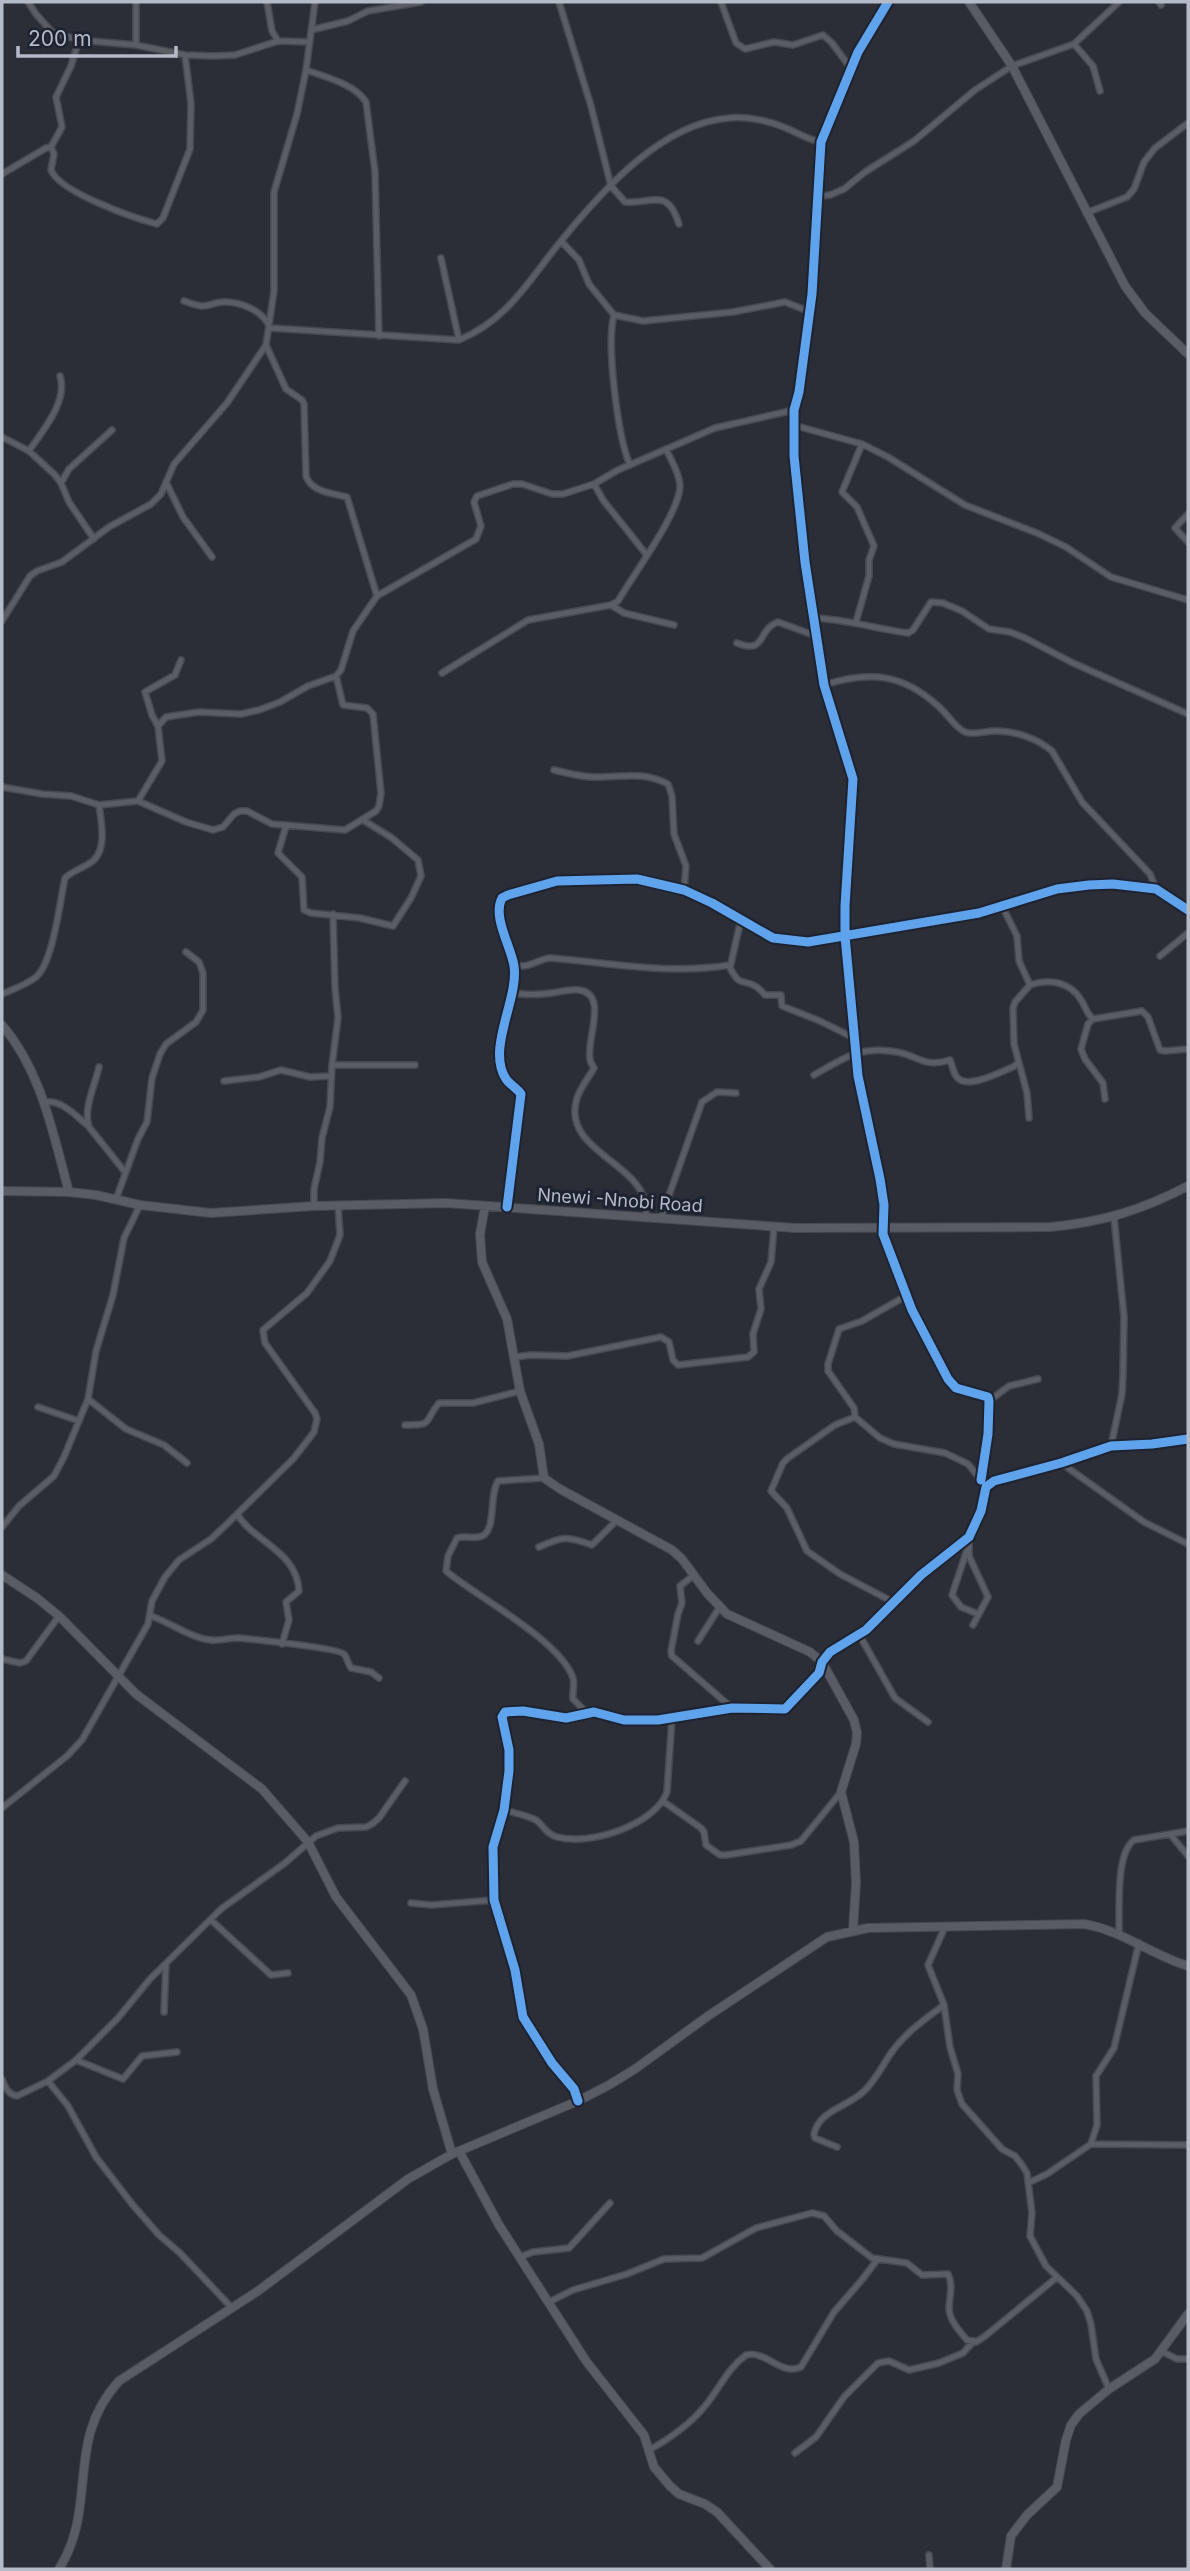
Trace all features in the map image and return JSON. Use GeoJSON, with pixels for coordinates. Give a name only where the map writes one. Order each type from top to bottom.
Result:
{"type":"FeatureCollection","features":[{"type":"Feature","properties":{"kind":"main road"},"geometry":{"type":"LineString","coordinates":[[969,2],[1012,66],[1134,301],[1188,354]]}},
{"type":"Feature","properties":{"kind":"main road"},"geometry":{"type":"LineString","coordinates":[[2,1025],[37,1081],[69,1192]]}},
{"type":"Feature","properties":{"kind":"main road","name":"Nnewi -Nnobi Road"},"geometry":{"type":"LineString","coordinates":[[2,1191],[69,1192],[140,1205],[211,1213],[314,1206],[446,1203],[774,1227],[883,1229],[1051,1227],[1114,1217],[1143,1208],[1188,1186]]}},
{"type":"Feature","properties":{"kind":"main road"},"geometry":{"type":"LineString","coordinates":[[485,1206],[480,1234],[482,1262],[503,1304],[520,1391],[539,1444],[544,1478],[672,1550],[695,1575],[719,1608],[741,1622],[810,1652],[822,1662],[854,1720],[857,1733],[841,1792],[854,1842],[856,1883],[853,1930]]}},
{"type":"Feature","properties":{"kind":"main road"},"geometry":{"type":"LineString","coordinates":[[2,1575],[60,1616],[119,1678],[145,1701],[262,1789],[308,1842],[336,1896],[411,1996],[418,2011],[433,2089],[456,2153],[586,2361],[639,2427],[654,2467],[670,2486],[679,2494],[717,2512],[770,2569]]}},
{"type":"Feature","properties":{"kind":"main road"},"geometry":{"type":"LineString","coordinates":[[59,2569],[69,2550],[78,2521],[86,2440],[97,2410],[119,2381],[232,2308],[408,2179],[456,2153],[578,2101],[635,2069],[708,2016],[827,1937],[853,1930],[1084,1924],[1119,1933],[1188,1966]]}},
{"type":"Feature","properties":{"kind":"main road"},"geometry":{"type":"LineString","coordinates":[[1006,2569],[1011,2536],[1027,2515],[1057,2487],[1066,2440],[1079,2414],[1109,2389],[1143,2368],[1161,2351],[1188,2314]]}},
{"type":"Feature","properties":{"kind":"street"},"geometry":{"type":"LineString","coordinates":[[28,2],[52,32],[79,40],[136,45],[185,55],[234,55],[278,41],[309,42]]}},
{"type":"Feature","properties":{"kind":"street"},"geometry":{"type":"LineString","coordinates":[[136,2],[136,45]]}},
{"type":"Feature","properties":{"kind":"street"},"geometry":{"type":"LineString","coordinates":[[267,2],[272,31],[278,41]]}},
{"type":"Feature","properties":{"kind":"street"},"geometry":{"type":"LineString","coordinates":[[2,621],[30,576],[37,570],[62,562],[109,527],[151,503],[161,494],[174,464],[226,403],[266,345],[274,291],[274,191],[290,139],[306,70],[315,2]]}},
{"type":"Feature","properties":{"kind":"street"},"geometry":{"type":"LineString","coordinates":[[312,30],[348,21],[368,11],[421,2]]}},
{"type":"Feature","properties":{"kind":"street"},"geometry":{"type":"LineString","coordinates":[[559,2],[591,106],[611,186],[625,202],[651,199],[670,204],[679,224]]}},
{"type":"Feature","properties":{"kind":"street"},"geometry":{"type":"LineString","coordinates":[[721,2],[739,47],[745,49],[774,41],[793,45],[823,34],[852,70]]}},
{"type":"Feature","properties":{"kind":"street"},"geometry":{"type":"LineString","coordinates":[[888,2],[858,52],[821,142],[808,311],[801,380],[794,410],[797,492],[824,685],[853,779],[845,936],[853,1038],[862,1100],[884,1205],[884,1239],[906,1296],[952,1385],[988,1397],[988,1434],[981,1480],[984,1494]]}},
{"type":"Feature","properties":{"kind":"street"},"geometry":{"type":"LineString","coordinates":[[819,195],[830,195],[844,189],[865,172],[914,141],[975,90],[1012,66],[1074,44],[1119,2]]}},
{"type":"Feature","properties":{"kind":"street"},"geometry":{"type":"LineString","coordinates":[[2,174],[51,147],[62,127],[56,97],[71,66],[79,40]]}},
{"type":"Feature","properties":{"kind":"street"},"geometry":{"type":"LineString","coordinates":[[1074,44],[1093,66],[1100,91]]}},
{"type":"Feature","properties":{"kind":"street"},"geometry":{"type":"LineString","coordinates":[[51,147],[54,154],[51,170],[59,181],[90,200],[143,221],[157,224],[160,222],[190,149],[191,104],[185,55]]}},
{"type":"Feature","properties":{"kind":"street"},"geometry":{"type":"LineString","coordinates":[[306,70],[354,90],[366,102],[375,172],[379,336]]}},
{"type":"Feature","properties":{"kind":"street"},"geometry":{"type":"LineString","coordinates":[[270,328],[459,340],[485,327],[509,308],[561,241],[611,186],[656,146],[700,122],[731,117],[774,124],[821,142]]}},
{"type":"Feature","properties":{"kind":"street"},"geometry":{"type":"LineString","coordinates":[[1086,213],[1127,197],[1134,189],[1144,162],[1155,148],[1188,123]]}},
{"type":"Feature","properties":{"kind":"street"},"geometry":{"type":"LineString","coordinates":[[561,241],[579,260],[589,284],[614,315],[643,321],[733,312],[785,302],[808,311]]}},
{"type":"Feature","properties":{"kind":"street"},"geometry":{"type":"LineString","coordinates":[[441,258],[459,340]]}},
{"type":"Feature","properties":{"kind":"street"},"geometry":{"type":"LineString","coordinates":[[184,301],[206,306],[225,302],[238,303],[262,316],[268,321],[270,328]]}},
{"type":"Feature","properties":{"kind":"street"},"geometry":{"type":"LineString","coordinates":[[614,315],[611,332],[617,413],[623,451],[629,465]]}},
{"type":"Feature","properties":{"kind":"street"},"geometry":{"type":"LineString","coordinates":[[266,345],[286,389],[304,404],[308,483],[347,497],[377,596]]}},
{"type":"Feature","properties":{"kind":"street"},"geometry":{"type":"LineString","coordinates":[[29,451],[55,410],[62,393],[60,376]]}},
{"type":"Feature","properties":{"kind":"street"},"geometry":{"type":"LineString","coordinates":[[158,726],[166,718],[184,713],[209,711],[241,714],[259,710],[281,702],[308,686],[336,676],[341,670],[354,631],[377,596],[476,539],[481,526],[474,502],[477,496],[513,484],[552,494],[563,494],[594,484],[629,465],[715,428],[794,410]]}},
{"type":"Feature","properties":{"kind":"street"},"geometry":{"type":"LineString","coordinates":[[793,425],[862,444],[902,464],[965,505],[1066,547],[1111,578],[1188,600]]}},
{"type":"Feature","properties":{"kind":"street"},"geometry":{"type":"LineString","coordinates":[[61,483],[69,469],[111,430]]}},
{"type":"Feature","properties":{"kind":"street"},"geometry":{"type":"LineString","coordinates":[[2,437],[29,451],[61,483],[69,502],[94,539]]}},
{"type":"Feature","properties":{"kind":"street"},"geometry":{"type":"LineString","coordinates":[[856,622],[869,576],[869,561],[874,542],[857,507],[842,492],[862,444]]}},
{"type":"Feature","properties":{"kind":"street"},"geometry":{"type":"LineString","coordinates":[[442,673],[527,620],[611,605],[618,601],[662,533],[680,490],[679,478],[666,449]]}},
{"type":"Feature","properties":{"kind":"street"},"geometry":{"type":"LineString","coordinates":[[166,482],[183,517],[212,556]]}},
{"type":"Feature","properties":{"kind":"street"},"geometry":{"type":"LineString","coordinates":[[594,484],[603,500],[646,554]]}},
{"type":"Feature","properties":{"kind":"street"},"geometry":{"type":"LineString","coordinates":[[1188,514],[1175,528],[1188,542]]}},
{"type":"Feature","properties":{"kind":"street"},"geometry":{"type":"LineString","coordinates":[[814,618],[856,622],[908,633],[913,630],[931,602],[943,603],[989,629],[1010,632],[1188,714]]}},
{"type":"Feature","properties":{"kind":"street"},"geometry":{"type":"LineString","coordinates":[[611,605],[624,613],[674,625]]}},
{"type":"Feature","properties":{"kind":"street"},"geometry":{"type":"LineString","coordinates":[[737,643],[755,647],[769,628],[778,622],[816,636]]}},
{"type":"Feature","properties":{"kind":"street"},"geometry":{"type":"LineString","coordinates":[[138,801],[162,761],[158,726],[145,692],[176,675],[181,660]]}},
{"type":"Feature","properties":{"kind":"street"},"geometry":{"type":"LineString","coordinates":[[2,787],[71,796],[99,805],[138,801],[186,822],[213,830],[223,827],[234,814],[247,811],[272,824],[345,830],[376,811],[381,800],[373,714],[367,708],[343,705],[336,676]]}},
{"type":"Feature","properties":{"kind":"street"},"geometry":{"type":"LineString","coordinates":[[824,685],[844,678],[888,677],[935,703],[963,731],[969,733],[996,730],[1045,745],[1052,751],[1082,802],[1150,874],[1156,889]]}},
{"type":"Feature","properties":{"kind":"street"},"geometry":{"type":"LineString","coordinates":[[554,770],[590,777],[631,774],[668,784],[672,796],[674,834],[686,866],[684,890]]}},
{"type":"Feature","properties":{"kind":"street"},"geometry":{"type":"LineString","coordinates":[[2,994],[23,986],[36,977],[48,960],[65,878],[97,855],[103,830],[99,805]]}},
{"type":"Feature","properties":{"kind":"street"},"geometry":{"type":"LineString","coordinates":[[286,826],[278,853],[302,877],[304,910],[393,926],[421,876],[418,860],[408,849],[363,820]]}},
{"type":"Feature","properties":{"kind":"street"},"geometry":{"type":"LineString","coordinates":[[506,1207],[521,1094],[505,1078],[502,1067],[502,1037],[513,993],[514,965],[498,908],[502,898],[508,895],[557,881],[637,879],[684,890],[773,938],[808,942],[950,919],[1057,889],[1089,885],[1113,884],[1156,889],[1188,910]]}},
{"type":"Feature","properties":{"kind":"street"},"geometry":{"type":"LineString","coordinates":[[1002,906],[1017,936],[1019,961],[1030,985]]}},
{"type":"Feature","properties":{"kind":"street"},"geometry":{"type":"LineString","coordinates":[[314,1206],[322,1138],[330,1107],[338,1018],[333,914]]}},
{"type":"Feature","properties":{"kind":"street"},"geometry":{"type":"LineString","coordinates":[[741,919],[730,965],[741,983],[757,987],[765,995],[781,995],[782,1006],[853,1038]]}},
{"type":"Feature","properties":{"kind":"street"},"geometry":{"type":"LineString","coordinates":[[1160,956],[1188,933]]}},
{"type":"Feature","properties":{"kind":"street"},"geometry":{"type":"LineString","coordinates":[[116,1199],[147,1122],[152,1078],[160,1054],[166,1044],[196,1021],[203,1010],[203,973],[199,962],[186,952]]}},
{"type":"Feature","properties":{"kind":"street"},"geometry":{"type":"LineString","coordinates":[[514,965],[527,967],[541,959],[550,958],[659,970],[696,970],[730,965]]}},
{"type":"Feature","properties":{"kind":"street"},"geometry":{"type":"LineString","coordinates":[[1029,1118],[1027,1093],[1014,1044],[1015,1002],[1030,985],[1044,982],[1064,984],[1080,997],[1093,1019]]}},
{"type":"Feature","properties":{"kind":"street"},"geometry":{"type":"LineString","coordinates":[[513,993],[537,995],[576,990],[592,996],[594,1017],[590,1060],[594,1068],[575,1104],[577,1124],[584,1138],[631,1180],[641,1193],[646,1218]]}},
{"type":"Feature","properties":{"kind":"street"},"geometry":{"type":"LineString","coordinates":[[1105,1099],[1103,1083],[1084,1059],[1081,1049],[1088,1024],[1093,1019],[1142,1011],[1148,1017],[1160,1050],[1188,1049]]}},
{"type":"Feature","properties":{"kind":"street"},"geometry":{"type":"LineString","coordinates":[[814,1076],[855,1051],[899,1052],[929,1062],[941,1063],[950,1060],[960,1080],[970,1083],[1013,1068],[1018,1063]]}},
{"type":"Feature","properties":{"kind":"street"},"geometry":{"type":"LineString","coordinates":[[332,1065],[415,1065]]}},
{"type":"Feature","properties":{"kind":"street"},"geometry":{"type":"LineString","coordinates":[[89,1128],[87,1110],[99,1067]]}},
{"type":"Feature","properties":{"kind":"street"},"geometry":{"type":"LineString","coordinates":[[224,1081],[259,1077],[281,1070],[310,1077],[331,1076]]}},
{"type":"Feature","properties":{"kind":"street"},"geometry":{"type":"LineString","coordinates":[[661,1219],[702,1102],[717,1092],[736,1093]]}},
{"type":"Feature","properties":{"kind":"street"},"geometry":{"type":"LineString","coordinates":[[44,1102],[51,1101],[69,1110],[89,1128],[125,1172]]}},
{"type":"Feature","properties":{"kind":"street"},"geometry":{"type":"LineString","coordinates":[[2,1527],[19,1506],[54,1476],[79,1421],[88,1399],[96,1351],[113,1295],[124,1238],[140,1205]]}},
{"type":"Feature","properties":{"kind":"street"},"geometry":{"type":"LineString","coordinates":[[2,1808],[67,1756],[82,1740],[119,1678],[151,1616],[152,1601],[157,1590],[179,1560],[211,1539],[237,1514],[294,1458],[316,1427],[315,1413],[265,1343],[263,1329],[307,1293],[330,1261],[340,1235],[338,1205]]}},
{"type":"Feature","properties":{"kind":"street"},"geometry":{"type":"LineString","coordinates":[[1111,1446],[1122,1394],[1123,1367],[1123,1307],[1114,1217]]}},
{"type":"Feature","properties":{"kind":"street"},"geometry":{"type":"LineString","coordinates":[[515,1357],[567,1356],[655,1337],[669,1342],[673,1360],[682,1365],[748,1357],[754,1352],[753,1334],[761,1308],[759,1289],[771,1262],[774,1227]]}},
{"type":"Feature","properties":{"kind":"street"},"geometry":{"type":"LineString","coordinates":[[906,1296],[862,1321],[839,1329],[828,1371],[853,1408],[855,1417],[888,1442],[945,1453],[954,1459],[963,1460],[981,1480]]}},
{"type":"Feature","properties":{"kind":"street"},"geometry":{"type":"LineString","coordinates":[[989,1401],[1009,1386],[1038,1379]]}},
{"type":"Feature","properties":{"kind":"street"},"geometry":{"type":"LineString","coordinates":[[405,1425],[428,1423],[439,1403],[472,1403],[520,1391]]}},
{"type":"Feature","properties":{"kind":"street"},"geometry":{"type":"LineString","coordinates":[[88,1399],[127,1429],[164,1445],[187,1463]]}},
{"type":"Feature","properties":{"kind":"street"},"geometry":{"type":"LineString","coordinates":[[38,1407],[79,1421]]}},
{"type":"Feature","properties":{"kind":"street"},"geometry":{"type":"LineString","coordinates":[[855,1417],[835,1425],[788,1458],[783,1463],[771,1491],[787,1508],[807,1551],[840,1574],[893,1602]]}},
{"type":"Feature","properties":{"kind":"street"},"geometry":{"type":"LineString","coordinates":[[978,1614],[961,1607],[952,1595],[969,1537],[981,1511],[986,1487],[994,1481],[1111,1446],[1188,1439]]}},
{"type":"Feature","properties":{"kind":"street"},"geometry":{"type":"LineString","coordinates":[[1061,1463],[1144,1522],[1188,1544]]}},
{"type":"Feature","properties":{"kind":"street"},"geometry":{"type":"LineString","coordinates":[[544,1478],[498,1481],[492,1495],[493,1508],[486,1534],[457,1538],[448,1556],[446,1570],[523,1626],[561,1659],[573,1679],[573,1699],[587,1713]]}},
{"type":"Feature","properties":{"kind":"street"},"geometry":{"type":"LineString","coordinates":[[237,1514],[279,1550],[296,1578],[299,1591],[286,1602],[289,1620],[282,1644]]}},
{"type":"Feature","properties":{"kind":"street"},"geometry":{"type":"LineString","coordinates":[[539,1547],[563,1537],[595,1544],[617,1520]]}},
{"type":"Feature","properties":{"kind":"street"},"geometry":{"type":"LineString","coordinates":[[578,2101],[574,2089],[552,2063],[523,2017],[515,1970],[494,1900],[493,1847],[504,1810],[509,1771],[509,1750],[502,1717],[505,1712],[523,1711],[566,1718],[601,1712],[624,1720],[672,1718],[732,1708],[785,1709],[819,1673],[822,1662],[831,1652],[859,1636],[921,1575],[969,1537]]}},
{"type":"Feature","properties":{"kind":"street"},"geometry":{"type":"LineString","coordinates":[[968,1547],[974,1571],[988,1597],[973,1625]]}},
{"type":"Feature","properties":{"kind":"street"},"geometry":{"type":"LineString","coordinates":[[695,1575],[680,1586],[682,1603],[672,1656],[732,1708]]}},
{"type":"Feature","properties":{"kind":"street"},"geometry":{"type":"LineString","coordinates":[[698,1641],[719,1608]]}},
{"type":"Feature","properties":{"kind":"street"},"geometry":{"type":"LineString","coordinates":[[2,1659],[20,1663],[26,1661],[60,1616]]}},
{"type":"Feature","properties":{"kind":"street"},"geometry":{"type":"LineString","coordinates":[[151,1616],[212,1640],[243,1638],[282,1644],[307,1644],[323,1650],[338,1651],[344,1654],[351,1668],[370,1672],[379,1678]]}},
{"type":"Feature","properties":{"kind":"street"},"geometry":{"type":"LineString","coordinates":[[859,1636],[895,1698],[928,1722]]}},
{"type":"Feature","properties":{"kind":"street"},"geometry":{"type":"LineString","coordinates":[[504,1810],[535,1820],[546,1833],[556,1837],[580,1839],[620,1831],[664,1802],[669,1776],[672,1718]]}},
{"type":"Feature","properties":{"kind":"street"},"geometry":{"type":"LineString","coordinates":[[2,2079],[6,2089],[17,2096],[47,2081],[76,2060],[118,2018],[150,1979],[231,1902],[324,1832],[372,1824],[405,1781]]}},
{"type":"Feature","properties":{"kind":"street"},"geometry":{"type":"LineString","coordinates":[[664,1802],[701,1828],[706,1845],[726,1856],[792,1845],[801,1840],[841,1792]]}},
{"type":"Feature","properties":{"kind":"street"},"geometry":{"type":"LineString","coordinates":[[1119,1933],[1121,1876],[1125,1852],[1135,1840],[1188,1831]]}},
{"type":"Feature","properties":{"kind":"street"},"geometry":{"type":"LineString","coordinates":[[1170,1834],[1188,1856]]}},
{"type":"Feature","properties":{"kind":"street"},"geometry":{"type":"LineString","coordinates":[[411,1903],[431,1905],[494,1900]]}},
{"type":"Feature","properties":{"kind":"street"},"geometry":{"type":"LineString","coordinates":[[211,1920],[271,1975],[288,1973]]}},
{"type":"Feature","properties":{"kind":"street"},"geometry":{"type":"LineString","coordinates":[[945,1927],[928,1965],[944,2005],[950,2047],[958,2074],[957,2090],[962,2104],[1002,2149],[1015,2156],[1027,2173],[1032,2213],[1030,2236],[1046,2266],[1077,2296],[1087,2311],[1096,2359],[1109,2389]]}},
{"type":"Feature","properties":{"kind":"street"},"geometry":{"type":"LineString","coordinates":[[1091,2144],[1097,2125],[1096,2076],[1114,2048],[1139,1943]]}},
{"type":"Feature","properties":{"kind":"street"},"geometry":{"type":"LineString","coordinates":[[164,2012],[166,1964]]}},
{"type":"Feature","properties":{"kind":"street"},"geometry":{"type":"LineString","coordinates":[[837,2147],[815,2138],[817,2123],[838,2106],[862,2094],[892,2052],[914,2028],[944,2005]]}},
{"type":"Feature","properties":{"kind":"street"},"geometry":{"type":"LineString","coordinates":[[76,2060],[123,2079],[142,2056],[177,2052]]}},
{"type":"Feature","properties":{"kind":"street"},"geometry":{"type":"LineString","coordinates":[[47,2081],[68,2106],[96,2157],[132,2204],[232,2308]]}},
{"type":"Feature","properties":{"kind":"street"},"geometry":{"type":"LineString","coordinates":[[1028,2183],[1047,2174],[1091,2144],[1188,2145]]}},
{"type":"Feature","properties":{"kind":"street"},"geometry":{"type":"LineString","coordinates":[[520,2257],[533,2252],[569,2248],[610,2203]]}},
{"type":"Feature","properties":{"kind":"street"},"geometry":{"type":"LineString","coordinates":[[549,2302],[573,2290],[627,2274],[664,2259],[702,2258],[756,2228],[812,2213],[824,2216],[837,2231],[868,2256],[877,2260],[906,2263],[922,2275],[948,2274],[951,2287],[949,2310],[953,2321],[967,2340],[974,2342]]}},
{"type":"Feature","properties":{"kind":"street"},"geometry":{"type":"LineString","coordinates":[[649,2450],[663,2442],[696,2414],[706,2404],[732,2365],[746,2355],[759,2355],[787,2369],[801,2367],[834,2312],[877,2260]]}},
{"type":"Feature","properties":{"kind":"street"},"geometry":{"type":"LineString","coordinates":[[795,2453],[816,2437],[844,2397],[878,2364],[889,2361],[909,2370],[939,2363],[963,2353],[1056,2278]]}},
{"type":"Feature","properties":{"kind":"street"},"geometry":{"type":"LineString","coordinates":[[1161,2351],[1177,2359],[1188,2359]]}},
{"type":"Feature","properties":{"kind":"street"},"geometry":{"type":"LineString","coordinates":[[929,2555],[930,2569]]}},
{"type":"Feature","properties":{"kind":"cycle path"},"geometry":{"type":"LineString","coordinates":[[888,2],[858,52],[821,142],[812,294],[799,392],[794,410],[794,456],[805,562],[824,685],[853,779],[845,936],[858,1076],[880,1179],[884,1205],[883,1234],[912,1310],[948,1379],[956,1388],[988,1397],[988,1434],[981,1480]]}},
{"type":"Feature","properties":{"kind":"cycle path"},"geometry":{"type":"LineString","coordinates":[[507,1207],[521,1094],[506,1079],[501,1067],[500,1053],[514,979],[514,966],[499,914],[502,898],[508,895],[557,881],[637,879],[684,890],[773,938],[808,942],[979,913],[1057,889],[1089,885],[1113,884],[1156,889],[1188,910]]}},
{"type":"Feature","properties":{"kind":"cycle path"},"geometry":{"type":"LineString","coordinates":[[578,2101],[574,2089],[552,2063],[523,2017],[515,1970],[494,1900],[493,1847],[504,1810],[509,1771],[509,1750],[502,1717],[505,1712],[523,1711],[566,1718],[594,1712],[624,1720],[658,1720],[732,1708],[785,1709],[819,1673],[822,1662],[830,1652],[866,1630],[921,1575],[969,1537],[981,1511],[986,1487],[994,1481],[1111,1446],[1188,1439]]}}]}
